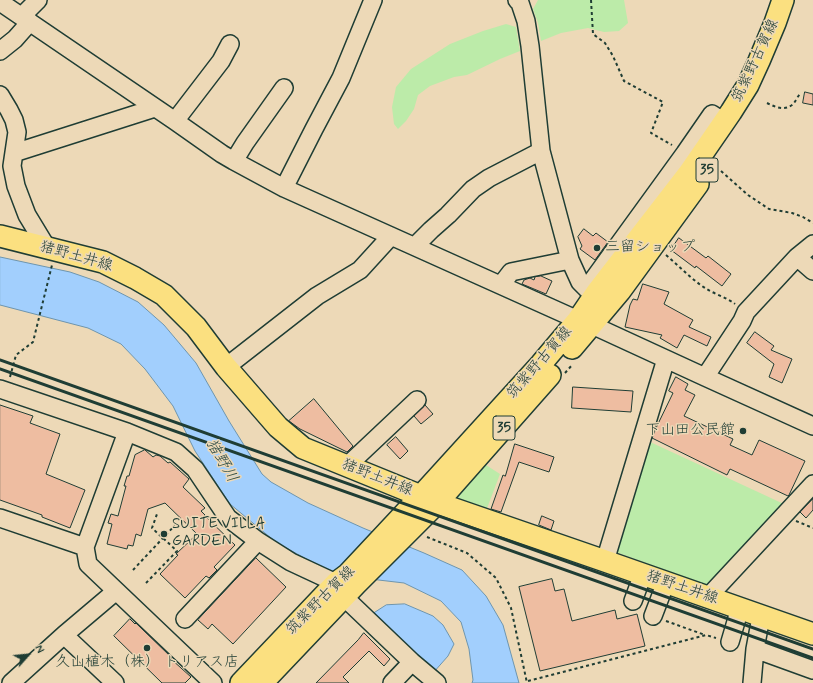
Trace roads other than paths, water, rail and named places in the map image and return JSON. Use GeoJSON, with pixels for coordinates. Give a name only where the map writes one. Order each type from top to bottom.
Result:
{"type":"FeatureCollection","features":[{"type":"Feature","properties":{"kind":"main road","name":"筑紫野古賀線"},"geometry":{"type":"LineString","coordinates":[[585,322],[592,290],[688,173],[748,85],[775,24],[782,0]]}},
{"type":"Feature","properties":{"kind":"main road","name":"筑紫野古賀線"},"geometry":{"type":"LineString","coordinates":[[241,683],[346,584],[405,525],[429,500],[541,364],[624,285],[700,181],[761,92],[787,29],[795,0]]}},
{"type":"Feature","properties":{"kind":"main road","name":"猪野土井線"},"geometry":{"type":"LineString","coordinates":[[0,236],[103,262],[164,295],[196,327],[226,367],[278,427],[303,448],[429,500],[605,560],[813,634]]}},
{"type":"Feature","properties":{"kind":"main road","name":"筑紫野古賀線"},"geometry":{"type":"LineString","coordinates":[[267,681],[346,584]]}},
{"type":"Feature","properties":{"kind":"street"},"geometry":{"type":"LineString","coordinates":[[0,51],[15,39],[38,0]]}},
{"type":"Feature","properties":{"kind":"street"},"geometry":{"type":"LineString","coordinates":[[284,188],[341,78],[373,0]]}},
{"type":"Feature","properties":{"kind":"street"},"geometry":{"type":"LineString","coordinates":[[517,0],[520,3],[526,21],[530,46],[541,151],[570,260],[580,282],[592,290],[712,114],[724,122]]}},
{"type":"Feature","properties":{"kind":"street"},"geometry":{"type":"LineString","coordinates":[[0,2],[222,154],[284,188],[585,322],[813,426]]}},
{"type":"Feature","properties":{"kind":"street"},"geometry":{"type":"LineString","coordinates":[[175,121],[220,61],[230,44]]}},
{"type":"Feature","properties":{"kind":"street"},"geometry":{"type":"LineString","coordinates":[[234,161],[284,88]]}},
{"type":"Feature","properties":{"kind":"street"},"geometry":{"type":"LineString","coordinates":[[0,95],[14,120],[17,132],[12,166],[16,186],[27,215],[51,249]]}},
{"type":"Feature","properties":{"kind":"street"},"geometry":{"type":"LineString","coordinates":[[14,153],[155,108]]}},
{"type":"Feature","properties":{"kind":"street"},"geometry":{"type":"LineString","coordinates":[[415,246],[473,189],[489,178],[541,151]]}},
{"type":"Feature","properties":{"kind":"street"},"geometry":{"type":"LineString","coordinates":[[226,367],[317,296],[360,270],[391,236]]}},
{"type":"Feature","properties":{"kind":"street"},"geometry":{"type":"LineString","coordinates":[[705,377],[742,321],[746,312],[797,257],[813,244]]}},
{"type":"Feature","properties":{"kind":"street"},"geometry":{"type":"LineString","coordinates":[[797,257],[813,271]]}},
{"type":"Feature","properties":{"kind":"street"},"geometry":{"type":"LineString","coordinates":[[501,285],[511,272],[570,260]]}},
{"type":"Feature","properties":{"kind":"street"},"geometry":{"type":"LineString","coordinates":[[605,560],[666,359]]}},
{"type":"Feature","properties":{"kind":"street"},"geometry":{"type":"LineString","coordinates":[[3,390],[127,432],[176,452],[195,469],[228,518],[258,541],[291,562],[346,584],[412,662],[437,683]]}},
{"type":"Feature","properties":{"kind":"street"},"geometry":{"type":"LineString","coordinates":[[347,466],[417,400]]}},
{"type":"Feature","properties":{"kind":"street"},"geometry":{"type":"LineString","coordinates":[[127,432],[86,547],[88,564],[213,683]]}},
{"type":"Feature","properties":{"kind":"street"},"geometry":{"type":"LineString","coordinates":[[708,597],[813,484]]}},
{"type":"Feature","properties":{"kind":"street"},"geometry":{"type":"LineString","coordinates":[[0,518],[86,547]]}},
{"type":"Feature","properties":{"kind":"street"},"geometry":{"type":"LineString","coordinates":[[185,619],[258,541]]}},
{"type":"Feature","properties":{"kind":"street"},"geometry":{"type":"LineString","coordinates":[[633,601],[643,574]]}},
{"type":"Feature","properties":{"kind":"street"},"geometry":{"type":"LineString","coordinates":[[653,616],[666,582]]}},
{"type":"Feature","properties":{"kind":"street"},"geometry":{"type":"LineString","coordinates":[[11,683],[116,591]]}},
{"type":"Feature","properties":{"kind":"street"},"geometry":{"type":"LineString","coordinates":[[730,642],[740,608]]}},
{"type":"Feature","properties":{"kind":"street"},"geometry":{"type":"LineString","coordinates":[[752,683],[755,649],[761,616]]}},
{"type":"Feature","properties":{"kind":"street"},"geometry":{"type":"LineString","coordinates":[[61,638],[102,683]]}},
{"type":"Feature","properties":{"kind":"street"},"geometry":{"type":"LineString","coordinates":[[61,638],[115,683]]}},
{"type":"Feature","properties":{"kind":"street"},"geometry":{"type":"LineString","coordinates":[[755,649],[813,670]]}},
{"type":"Feature","properties":{"kind":"street"},"geometry":{"type":"LineString","coordinates":[[392,683],[412,662]]}},
{"type":"Feature","properties":{"kind":"water","name":"猪野川"},"geometry":{"type":"Polygon","coordinates":[[[0,257],[70,272],[99,282],[138,302],[164,325],[196,363],[229,421],[262,474],[271,482],[308,503],[462,570],[486,596],[503,625],[519,683],[472,683],[473,680],[469,649],[461,622],[441,601],[404,583],[336,575],[277,543],[230,504],[195,451],[173,406],[145,369],[121,344],[88,328],[0,305],[0,257]]]}},
{"type":"Feature","properties":{"kind":"water"},"geometry":{"type":"Polygon","coordinates":[[[405,604],[433,616],[443,625],[454,644],[448,656],[433,673],[372,614],[386,605],[405,604]]]}},
{"type":"Feature","properties":{"kind":"railway"},"geometry":{"type":"LineString","coordinates":[[0,360],[813,649]]}},
{"type":"Feature","properties":{"kind":"railway"},"geometry":{"type":"LineString","coordinates":[[0,369],[813,658]]}},
{"type":"Feature","properties":{"kind":"place","name":"三留ショップ"},"geometry":{"type":"Point","coordinates":[597,248]}},
{"type":"Feature","properties":{"kind":"place","name":"下山田公民館"},"geometry":{"type":"Point","coordinates":[743,431]}},
{"type":"Feature","properties":{"kind":"place","name":"SUITE VILLA GARDEN"},"geometry":{"type":"Point","coordinates":[164,534]}},
{"type":"Feature","properties":{"kind":"place","name":"久山植木（株） トリアス店"},"geometry":{"type":"Point","coordinates":[147,648]}}]}
